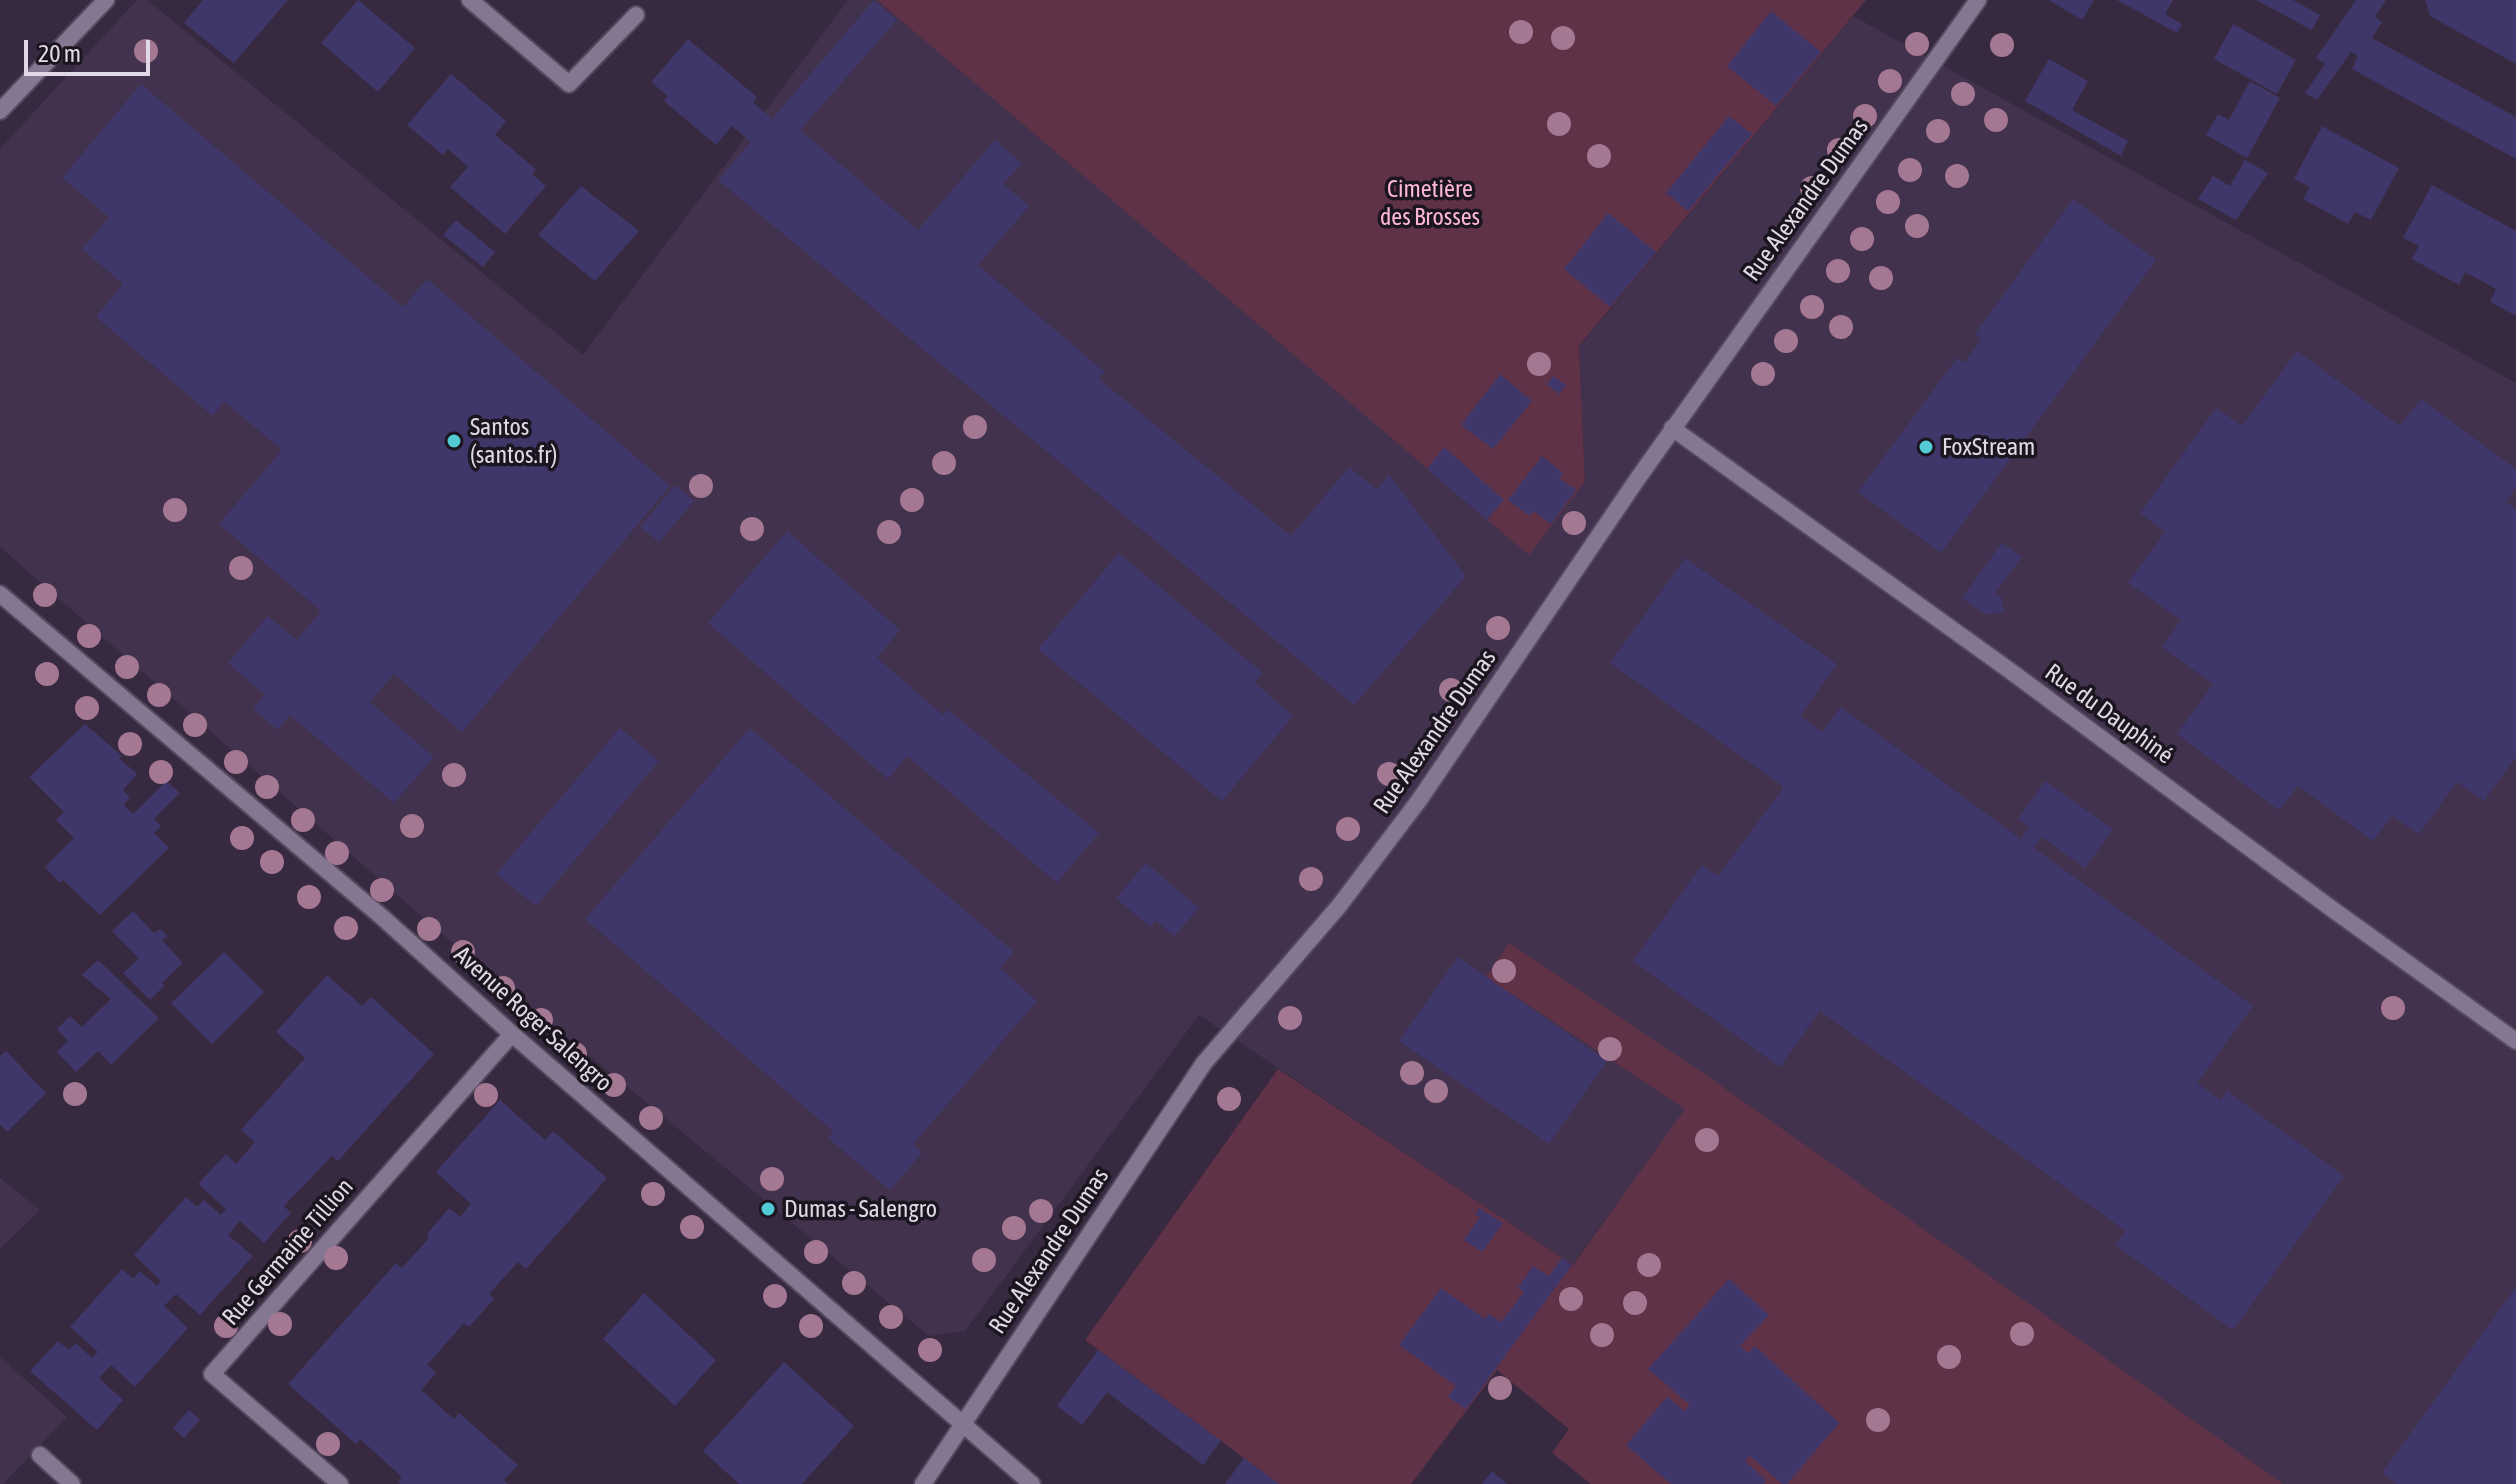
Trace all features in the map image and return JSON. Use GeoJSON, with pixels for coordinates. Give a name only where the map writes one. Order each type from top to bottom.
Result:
{"type":"FeatureCollection","features":[{"type":"Feature","properties":{"kind":"street"},"geometry":{"type":"LineString","coordinates":[[0,111],[106,0]]}},
{"type":"Feature","properties":{"kind":"street"},"geometry":{"type":"LineString","coordinates":[[470,0],[569,84],[636,15]]}},
{"type":"Feature","properties":{"kind":"street","name":"Rue Alexandre Dumas"},"geometry":{"type":"LineString","coordinates":[[923,1484],[1204,1063],[1339,906],[1420,799],[1672,428],[1978,0]]}},
{"type":"Feature","properties":{"kind":"street","name":"Rue du Dauphiné"},"geometry":{"type":"LineString","coordinates":[[1672,428],[2516,1041]]}},
{"type":"Feature","properties":{"kind":"street","name":"Avenue Roger Salengro"},"geometry":{"type":"LineString","coordinates":[[0,594],[382,917],[512,1034],[1032,1484]]}},
{"type":"Feature","properties":{"kind":"street","name":"Rue Germaine Tillion"},"geometry":{"type":"LineString","coordinates":[[340,1484],[212,1374],[512,1034]]}},
{"type":"Feature","properties":{"kind":"street"},"geometry":{"type":"LineString","coordinates":[[40,1455],[72,1484]]}},
{"type":"Feature","properties":{"kind":"shaded area"},"geometry":{"type":"Polygon","coordinates":[[[137,0],[147,0],[583,355],[848,0],[877,0],[1529,554],[1585,481],[1579,347],[1853,16],[2516,383],[2516,1484],[2281,1484],[1709,1078],[1572,1265],[1199,1015],[965,1331],[929,1336],[435,928],[0,547],[0,149],[137,0]]]}},
{"type":"Feature","properties":{"kind":"shaded area"},"geometry":{"type":"Polygon","coordinates":[[[0,1178],[40,1210],[0,1249],[0,1178]]]}},
{"type":"Feature","properties":{"kind":"shaded area"},"geometry":{"type":"Polygon","coordinates":[[[0,1357],[67,1417],[3,1484],[0,1484],[0,1357]]]}},
{"type":"Feature","properties":{"kind":"green space","name":"Cimetière des Brosses"},"geometry":{"type":"Polygon","coordinates":[[[877,0],[1866,0],[1579,346],[1585,481],[1529,555],[877,0]]]}},
{"type":"Feature","properties":{"kind":"green space"},"geometry":{"type":"Polygon","coordinates":[[[1509,943],[1709,1077],[2283,1484],[1591,1484],[1552,1453],[1569,1429],[1497,1370],[1411,1484],[1279,1484],[1085,1340],[1278,1069],[1573,1265],[1685,1109],[1486,977],[1509,943]]]}},
{"type":"Feature","properties":{"kind":"building"},"geometry":{"type":"Polygon","coordinates":[[[203,0],[288,0],[234,63],[184,23],[203,0]]]}},
{"type":"Feature","properties":{"kind":"building"},"geometry":{"type":"Polygon","coordinates":[[[358,0],[415,48],[378,92],[321,43],[358,0]]]}},
{"type":"Feature","properties":{"kind":"building"},"geometry":{"type":"Polygon","coordinates":[[[874,0],[897,20],[800,130],[918,230],[995,140],[1022,163],[1003,184],[1029,206],[978,265],[1105,372],[1099,379],[1291,536],[1349,467],[1377,490],[1389,475],[1466,576],[1354,705],[718,180],[751,142],[732,126],[716,145],[664,101],[668,96],[651,82],[688,39],[757,97],[753,102],[772,119],[874,0]]]}},
{"type":"Feature","properties":{"kind":"building"},"geometry":{"type":"Polygon","coordinates":[[[2049,0],[2094,0],[2082,20],[2049,0]]]}},
{"type":"Feature","properties":{"kind":"building"},"geometry":{"type":"Polygon","coordinates":[[[2117,0],[2173,0],[2165,14],[2182,24],[2177,33],[2117,0]]]}},
{"type":"Feature","properties":{"kind":"building"},"geometry":{"type":"Polygon","coordinates":[[[2256,0],[2293,0],[2320,15],[2312,30],[2256,0]]]}},
{"type":"Feature","properties":{"kind":"building"},"geometry":{"type":"Polygon","coordinates":[[[2356,0],[2386,0],[2375,17],[2382,22],[2372,38],[2516,117],[2516,159],[2352,69],[2358,56],[2351,52],[2317,100],[2305,93],[2325,64],[2316,58],[2356,0]]]}},
{"type":"Feature","properties":{"kind":"building"},"geometry":{"type":"Polygon","coordinates":[[[2425,0],[2516,0],[2516,64],[2430,16],[2425,0]]]}},
{"type":"Feature","properties":{"kind":"building"},"geometry":{"type":"Polygon","coordinates":[[[1771,11],[1821,52],[1776,106],[1727,66],[1771,11]]]}},
{"type":"Feature","properties":{"kind":"building"},"geometry":{"type":"Polygon","coordinates":[[[2233,24],[2296,60],[2277,94],[2214,59],[2233,24]]]}},
{"type":"Feature","properties":{"kind":"building"},"geometry":{"type":"Polygon","coordinates":[[[2049,59],[2088,81],[2072,110],[2128,141],[2121,156],[2025,101],[2049,59]]]}},
{"type":"Feature","properties":{"kind":"building"},"geometry":{"type":"Polygon","coordinates":[[[451,74],[506,121],[495,135],[536,169],[532,174],[546,186],[505,234],[450,187],[468,167],[448,149],[443,155],[407,125],[451,74]]]}},
{"type":"Feature","properties":{"kind":"building"},"geometry":{"type":"Polygon","coordinates":[[[2250,81],[2280,98],[2247,158],[2206,135],[2218,114],[2229,120],[2250,81]]]}},
{"type":"Feature","properties":{"kind":"building","name":"Santos (santos.fr)"},"geometry":{"type":"Polygon","coordinates":[[[141,84],[403,307],[427,279],[670,486],[462,732],[394,674],[370,702],[434,757],[394,803],[290,715],[278,730],[253,709],[265,695],[228,663],[268,616],[297,640],[321,611],[219,524],[282,450],[224,401],[213,416],[96,317],[123,284],[82,249],[109,217],[62,178],[141,84]]]}},
{"type":"Feature","properties":{"kind":"building"},"geometry":{"type":"Polygon","coordinates":[[[1729,116],[1752,134],[1688,211],[1666,193],[1729,116]]]}},
{"type":"Feature","properties":{"kind":"building"},"geometry":{"type":"Polygon","coordinates":[[[2322,126],[2399,168],[2371,220],[2355,212],[2348,224],[2303,199],[2310,187],[2294,179],[2322,126]]]}},
{"type":"Feature","properties":{"kind":"building"},"geometry":{"type":"Polygon","coordinates":[[[2245,160],[2268,173],[2236,220],[2198,199],[2213,176],[2230,186],[2245,160]]]}},
{"type":"Feature","properties":{"kind":"building"},"geometry":{"type":"Polygon","coordinates":[[[2432,185],[2516,231],[2516,316],[2490,302],[2496,289],[2465,272],[2459,285],[2412,259],[2419,246],[2403,238],[2432,185]]]}},
{"type":"Feature","properties":{"kind":"building"},"geometry":{"type":"Polygon","coordinates":[[[581,186],[639,231],[595,281],[538,235],[581,186]]]}},
{"type":"Feature","properties":{"kind":"building"},"geometry":{"type":"Polygon","coordinates":[[[2073,199],[2156,260],[1941,553],[1858,492],[1957,358],[1964,363],[1981,339],[1975,334],[2073,199]]]}},
{"type":"Feature","properties":{"kind":"building"},"geometry":{"type":"Polygon","coordinates":[[[1608,213],[1656,252],[1610,307],[1564,269],[1608,213]]]}},
{"type":"Feature","properties":{"kind":"building"},"geometry":{"type":"Polygon","coordinates":[[[456,220],[495,252],[483,267],[443,235],[456,220]]]}},
{"type":"Feature","properties":{"kind":"building"},"geometry":{"type":"Polygon","coordinates":[[[2297,351],[2400,426],[2421,399],[2516,469],[2516,487],[2506,502],[2516,509],[2516,757],[2484,801],[2457,782],[2419,834],[2392,816],[2373,841],[2298,786],[2279,810],[2177,734],[2213,684],[2162,647],[2181,620],[2128,583],[2165,532],[2140,513],[2216,408],[2242,426],[2297,351]]]}},
{"type":"Feature","properties":{"kind":"building"},"geometry":{"type":"Polygon","coordinates":[[[1500,374],[1532,401],[1493,449],[1461,425],[1500,374]]]}},
{"type":"Feature","properties":{"kind":"building"},"geometry":{"type":"Polygon","coordinates":[[[1553,376],[1566,385],[1559,394],[1547,384],[1553,376]]]}},
{"type":"Feature","properties":{"kind":"building"},"geometry":{"type":"Polygon","coordinates":[[[1444,447],[1504,500],[1487,520],[1427,469],[1444,447]]]}},
{"type":"Feature","properties":{"kind":"building"},"geometry":{"type":"Polygon","coordinates":[[[1542,456],[1563,473],[1559,478],[1576,490],[1551,524],[1534,511],[1529,516],[1508,500],[1542,456]]]}},
{"type":"Feature","properties":{"kind":"building"},"geometry":{"type":"Polygon","coordinates":[[[675,485],[694,501],[659,542],[640,527],[675,485]]]}},
{"type":"Feature","properties":{"kind":"building"},"geometry":{"type":"Polygon","coordinates":[[[787,531],[900,630],[877,658],[943,715],[947,709],[1099,833],[1057,883],[907,756],[888,779],[708,623],[787,531]]]}},
{"type":"Feature","properties":{"kind":"building"},"geometry":{"type":"Polygon","coordinates":[[[2002,543],[2022,557],[1995,593],[2001,597],[2005,611],[1986,615],[1962,598],[2002,543]]]}},
{"type":"Feature","properties":{"kind":"building"},"geometry":{"type":"Polygon","coordinates":[[[1119,553],[1263,673],[1254,682],[1293,716],[1222,801],[1038,649],[1119,553]]]}},
{"type":"Feature","properties":{"kind":"building"},"geometry":{"type":"Polygon","coordinates":[[[1685,558],[1837,664],[1800,716],[1822,732],[1841,707],[2021,839],[2029,827],[2018,819],[2045,781],[2113,829],[2085,868],[2042,837],[2034,848],[2253,1006],[2197,1083],[2220,1100],[2227,1091],[2344,1176],[2233,1330],[2115,1245],[2126,1231],[1820,1011],[1780,1067],[1633,961],[1702,865],[1718,876],[1784,787],[1610,663],[1685,558]]]}},
{"type":"Feature","properties":{"kind":"building"},"geometry":{"type":"Polygon","coordinates":[[[85,724],[122,756],[119,758],[137,774],[123,790],[130,797],[124,805],[133,814],[166,781],[180,793],[154,819],[161,826],[154,833],[169,848],[100,915],[45,867],[74,838],[56,820],[64,812],[29,777],[85,724]]]}},
{"type":"Feature","properties":{"kind":"building"},"geometry":{"type":"Polygon","coordinates":[[[620,728],[659,761],[536,906],[496,874],[620,728]]]}},
{"type":"Feature","properties":{"kind":"building"},"geometry":{"type":"Polygon","coordinates":[[[750,728],[1014,952],[1000,968],[1037,1001],[913,1144],[922,1153],[890,1190],[828,1138],[834,1132],[585,919],[750,728]]]}},
{"type":"Feature","properties":{"kind":"building"},"geometry":{"type":"Polygon","coordinates":[[[1146,863],[1199,908],[1174,936],[1155,920],[1150,927],[1116,898],[1146,863]]]}},
{"type":"Feature","properties":{"kind":"building"},"geometry":{"type":"Polygon","coordinates":[[[133,911],[154,933],[160,929],[168,936],[162,940],[183,963],[150,1000],[123,973],[139,959],[112,931],[133,911]]]}},
{"type":"Feature","properties":{"kind":"building"},"geometry":{"type":"Polygon","coordinates":[[[224,952],[264,992],[212,1044],[171,1003],[224,952]]]}},
{"type":"Feature","properties":{"kind":"building"},"geometry":{"type":"Polygon","coordinates":[[[1458,957],[1607,1061],[1549,1144],[1399,1041],[1458,957]]]}},
{"type":"Feature","properties":{"kind":"building"},"geometry":{"type":"Polygon","coordinates":[[[98,960],[159,1018],[111,1065],[98,1051],[76,1072],[57,1052],[68,1041],[57,1029],[70,1016],[82,1027],[111,999],[82,975],[98,960]]]}},
{"type":"Feature","properties":{"kind":"building"},"geometry":{"type":"Polygon","coordinates":[[[327,975],[362,1006],[371,997],[434,1054],[338,1161],[332,1156],[284,1206],[291,1213],[264,1243],[240,1221],[228,1235],[253,1256],[200,1315],[176,1294],[164,1306],[188,1328],[135,1387],[111,1365],[99,1378],[123,1400],[97,1430],[30,1371],[58,1341],[69,1350],[76,1343],[92,1358],[98,1352],[70,1327],[122,1269],[133,1279],[140,1271],[157,1286],[161,1281],[134,1255],[186,1197],[197,1207],[204,1200],[221,1215],[226,1209],[198,1184],[226,1154],[236,1164],[255,1142],[241,1130],[305,1058],[276,1032],[327,975]]]}},
{"type":"Feature","properties":{"kind":"building"},"geometry":{"type":"Polygon","coordinates":[[[6,1051],[46,1093],[7,1132],[0,1124],[0,1056],[6,1051]]]}},
{"type":"Feature","properties":{"kind":"building"},"geometry":{"type":"Polygon","coordinates":[[[500,1100],[545,1140],[553,1131],[607,1178],[526,1269],[518,1262],[489,1294],[494,1299],[469,1327],[464,1323],[427,1365],[436,1373],[421,1390],[454,1419],[459,1413],[518,1465],[504,1480],[508,1484],[401,1484],[398,1482],[402,1477],[360,1439],[356,1444],[288,1384],[396,1263],[402,1268],[429,1238],[427,1234],[449,1208],[460,1217],[471,1204],[436,1172],[500,1100]]]}},
{"type":"Feature","properties":{"kind":"building"},"geometry":{"type":"Polygon","coordinates":[[[1479,1208],[1503,1223],[1482,1252],[1464,1240],[1480,1217],[1475,1215],[1479,1208]]]}},
{"type":"Feature","properties":{"kind":"building"},"geometry":{"type":"Polygon","coordinates":[[[1562,1258],[1572,1265],[1466,1409],[1448,1397],[1456,1386],[1399,1345],[1441,1288],[1485,1319],[1489,1314],[1501,1322],[1524,1292],[1518,1288],[1533,1266],[1549,1276],[1562,1258]]]}},
{"type":"Feature","properties":{"kind":"building"},"geometry":{"type":"Polygon","coordinates":[[[1729,1279],[1769,1315],[1740,1346],[1748,1353],[1755,1346],[1839,1423],[1787,1484],[1782,1484],[1750,1456],[1745,1461],[1766,1480],[1763,1484],[1671,1484],[1626,1445],[1667,1397],[1684,1411],[1690,1405],[1648,1369],[1729,1279]]]}},
{"type":"Feature","properties":{"kind":"building"},"geometry":{"type":"Polygon","coordinates":[[[2516,1287],[2516,1484],[2397,1484],[2382,1473],[2516,1287]]]}},
{"type":"Feature","properties":{"kind":"building"},"geometry":{"type":"Polygon","coordinates":[[[644,1293],[716,1360],[675,1406],[603,1339],[644,1293]]]}},
{"type":"Feature","properties":{"kind":"building"},"geometry":{"type":"Polygon","coordinates":[[[1098,1350],[1221,1441],[1203,1465],[1107,1392],[1082,1425],[1057,1406],[1098,1350]]]}},
{"type":"Feature","properties":{"kind":"building"},"geometry":{"type":"Polygon","coordinates":[[[784,1362],[854,1426],[802,1484],[739,1484],[703,1451],[784,1362]]]}},
{"type":"Feature","properties":{"kind":"building"},"geometry":{"type":"Polygon","coordinates":[[[189,1410],[200,1420],[184,1438],[173,1428],[189,1410]]]}},
{"type":"Feature","properties":{"kind":"building"},"geometry":{"type":"Polygon","coordinates":[[[1244,1458],[1279,1484],[1225,1484],[1244,1458]]]}},
{"type":"Feature","properties":{"kind":"building"},"geometry":{"type":"Polygon","coordinates":[[[1492,1471],[1507,1484],[1482,1484],[1492,1471]]]}},
{"type":"Feature","properties":{"kind":"place","name":"Santos (santos.fr)"},"geometry":{"type":"Point","coordinates":[454,441]}},
{"type":"Feature","properties":{"kind":"place","name":"FoxStream"},"geometry":{"type":"Point","coordinates":[1926,447]}},
{"type":"Feature","properties":{"kind":"place","name":"Dumas - Salengro"},"geometry":{"type":"Point","coordinates":[768,1209]}}]}
